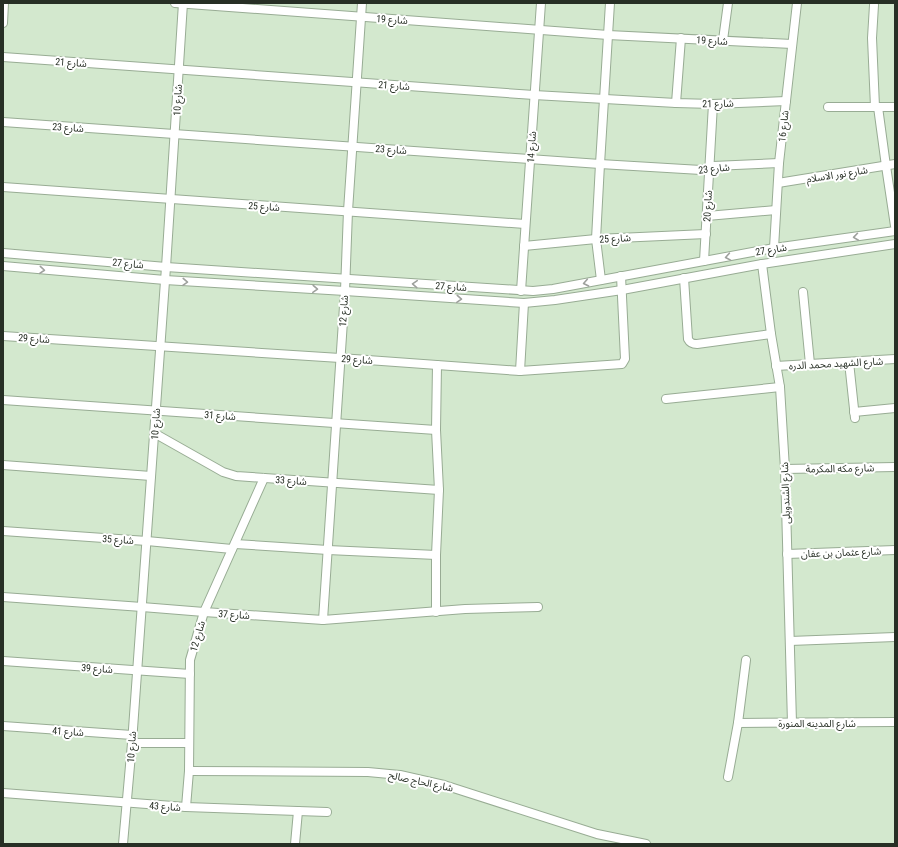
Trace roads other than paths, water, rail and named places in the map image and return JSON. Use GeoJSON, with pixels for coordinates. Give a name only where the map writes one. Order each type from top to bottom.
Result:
{"type":"FeatureCollection","features":[{"type":"Feature","properties":{"kind":"street"},"geometry":{"type":"LineString","coordinates":[[3,23],[4,3]]}},
{"type":"Feature","properties":{"kind":"street","name":"شارع 19"},"geometry":{"type":"LineString","coordinates":[[175,3],[608,35],[792,44]]}},
{"type":"Feature","properties":{"kind":"street","name":"شارع 10"},"geometry":{"type":"LineString","coordinates":[[123,844],[161,346],[183,3]]}},
{"type":"Feature","properties":{"kind":"street","name":"شارع 12"},"geometry":{"type":"LineString","coordinates":[[323,620],[345,291],[348,211],[362,3]]}},
{"type":"Feature","properties":{"kind":"street","name":"شارع 14"},"geometry":{"type":"LineString","coordinates":[[521,291],[541,3]]}},
{"type":"Feature","properties":{"kind":"street"},"geometry":{"type":"LineString","coordinates":[[601,280],[596,239],[610,3]]}},
{"type":"Feature","properties":{"kind":"street"},"geometry":{"type":"LineString","coordinates":[[723,40],[728,3]]}},
{"type":"Feature","properties":{"kind":"street","name":"شارع 16"},"geometry":{"type":"LineString","coordinates":[[774,248],[779,163],[797,3]]}},
{"type":"Feature","properties":{"kind":"street"},"geometry":{"type":"LineString","coordinates":[[874,5],[872,38],[876,107],[895,226]]}},
{"type":"Feature","properties":{"kind":"street"},"geometry":{"type":"LineString","coordinates":[[676,103],[681,38]]}},
{"type":"Feature","properties":{"kind":"street","name":"شارع 21"},"geometry":{"type":"LineString","coordinates":[[3,57],[604,99],[713,104],[786,101]]}},
{"type":"Feature","properties":{"kind":"street","name":"شارع 20"},"geometry":{"type":"LineString","coordinates":[[704,261],[713,104]]}},
{"type":"Feature","properties":{"kind":"street"},"geometry":{"type":"LineString","coordinates":[[828,107],[895,107]]}},
{"type":"Feature","properties":{"kind":"street","name":"شارع 23"},"geometry":{"type":"LineString","coordinates":[[3,122],[701,170],[709,169],[713,166],[779,163]]}},
{"type":"Feature","properties":{"kind":"street","name":"شارع نور الاسلام"},"geometry":{"type":"LineString","coordinates":[[778,184],[895,164]]}},
{"type":"Feature","properties":{"kind":"street","name":"شارع 25"},"geometry":{"type":"LineString","coordinates":[[3,187],[525,224]]}},
{"type":"Feature","properties":{"kind":"street"},"geometry":{"type":"LineString","coordinates":[[707,216],[776,210]]}},
{"type":"Feature","properties":{"kind":"street","name":"شارع 27"},"geometry":{"type":"LineString","coordinates":[[3,254],[166,267],[533,291],[553,289],[774,248],[895,231]]}},
{"type":"Feature","properties":{"kind":"street","name":"شارع 25"},"geometry":{"type":"LineString","coordinates":[[524,246],[596,239],[706,234]]}},
{"type":"Feature","properties":{"kind":"street","name":"شارع 27"},"geometry":{"type":"LineString","coordinates":[[3,266],[165,280],[524,303],[556,300],[622,290],[762,264],[895,244]]}},
{"type":"Feature","properties":{"kind":"street","name":"شارع الشندويلى"},"geometry":{"type":"LineString","coordinates":[[762,264],[771,334],[780,387],[785,469],[792,723]]}},
{"type":"Feature","properties":{"kind":"street","name":"شارع 29"},"geometry":{"type":"LineString","coordinates":[[3,336],[520,371],[622,364],[625,359],[621,276]]}},
{"type":"Feature","properties":{"kind":"street"},"geometry":{"type":"LineString","coordinates":[[684,278],[689,342],[697,344],[771,334]]}},
{"type":"Feature","properties":{"kind":"street"},"geometry":{"type":"LineString","coordinates":[[803,292],[810,364]]}},
{"type":"Feature","properties":{"kind":"street"},"geometry":{"type":"LineString","coordinates":[[520,371],[524,303]]}},
{"type":"Feature","properties":{"kind":"street","name":"شارع الشهيد محمد الدره"},"geometry":{"type":"LineString","coordinates":[[776,366],[895,359]]}},
{"type":"Feature","properties":{"kind":"street"},"geometry":{"type":"LineString","coordinates":[[849,362],[855,415],[895,408]]}},
{"type":"Feature","properties":{"kind":"street"},"geometry":{"type":"LineString","coordinates":[[436,612],[436,555],[439,490],[436,430],[437,365]]}},
{"type":"Feature","properties":{"kind":"street"},"geometry":{"type":"LineString","coordinates":[[666,400],[780,387]]}},
{"type":"Feature","properties":{"kind":"street","name":"شارع 31"},"geometry":{"type":"LineString","coordinates":[[3,400],[436,430]]}},
{"type":"Feature","properties":{"kind":"street","name":"شارع 33"},"geometry":{"type":"LineString","coordinates":[[154,432],[223,472],[236,476],[439,490]]}},
{"type":"Feature","properties":{"kind":"street"},"geometry":{"type":"LineString","coordinates":[[3,465],[151,476]]}},
{"type":"Feature","properties":{"kind":"street","name":"شارع مكه المكرمة"},"geometry":{"type":"LineString","coordinates":[[785,469],[895,468]]}},
{"type":"Feature","properties":{"kind":"street","name":"شارع 12"},"geometry":{"type":"LineString","coordinates":[[186,808],[189,771],[190,660],[204,612],[264,478]]}},
{"type":"Feature","properties":{"kind":"street","name":"شارع 35"},"geometry":{"type":"LineString","coordinates":[[3,531],[233,546],[436,555]]}},
{"type":"Feature","properties":{"kind":"street","name":"شارع عثمان بن عفان"},"geometry":{"type":"LineString","coordinates":[[787,554],[895,550]]}},
{"type":"Feature","properties":{"kind":"street","name":"شارع 37"},"geometry":{"type":"LineString","coordinates":[[3,597],[323,620],[465,610],[538,607]]}},
{"type":"Feature","properties":{"kind":"street"},"geometry":{"type":"LineString","coordinates":[[790,641],[895,637]]}},
{"type":"Feature","properties":{"kind":"street"},"geometry":{"type":"LineString","coordinates":[[728,777],[738,723],[746,660]]}},
{"type":"Feature","properties":{"kind":"street","name":"شارع 39"},"geometry":{"type":"LineString","coordinates":[[3,661],[190,674]]}},
{"type":"Feature","properties":{"kind":"street","name":"شارع المدينه المنورة"},"geometry":{"type":"LineString","coordinates":[[738,723],[895,722]]}},
{"type":"Feature","properties":{"kind":"street","name":"شارع 41"},"geometry":{"type":"LineString","coordinates":[[3,726],[132,739],[189,743]]}},
{"type":"Feature","properties":{"kind":"street","name":"شارع الحاج صالح"},"geometry":{"type":"LineString","coordinates":[[189,771],[368,772],[400,775],[444,785],[597,834],[646,844]]}},
{"type":"Feature","properties":{"kind":"street","name":"شارع 43"},"geometry":{"type":"LineString","coordinates":[[3,793],[186,808],[327,812]]}},
{"type":"Feature","properties":{"kind":"street"},"geometry":{"type":"LineString","coordinates":[[295,844],[298,811]]}}]}
